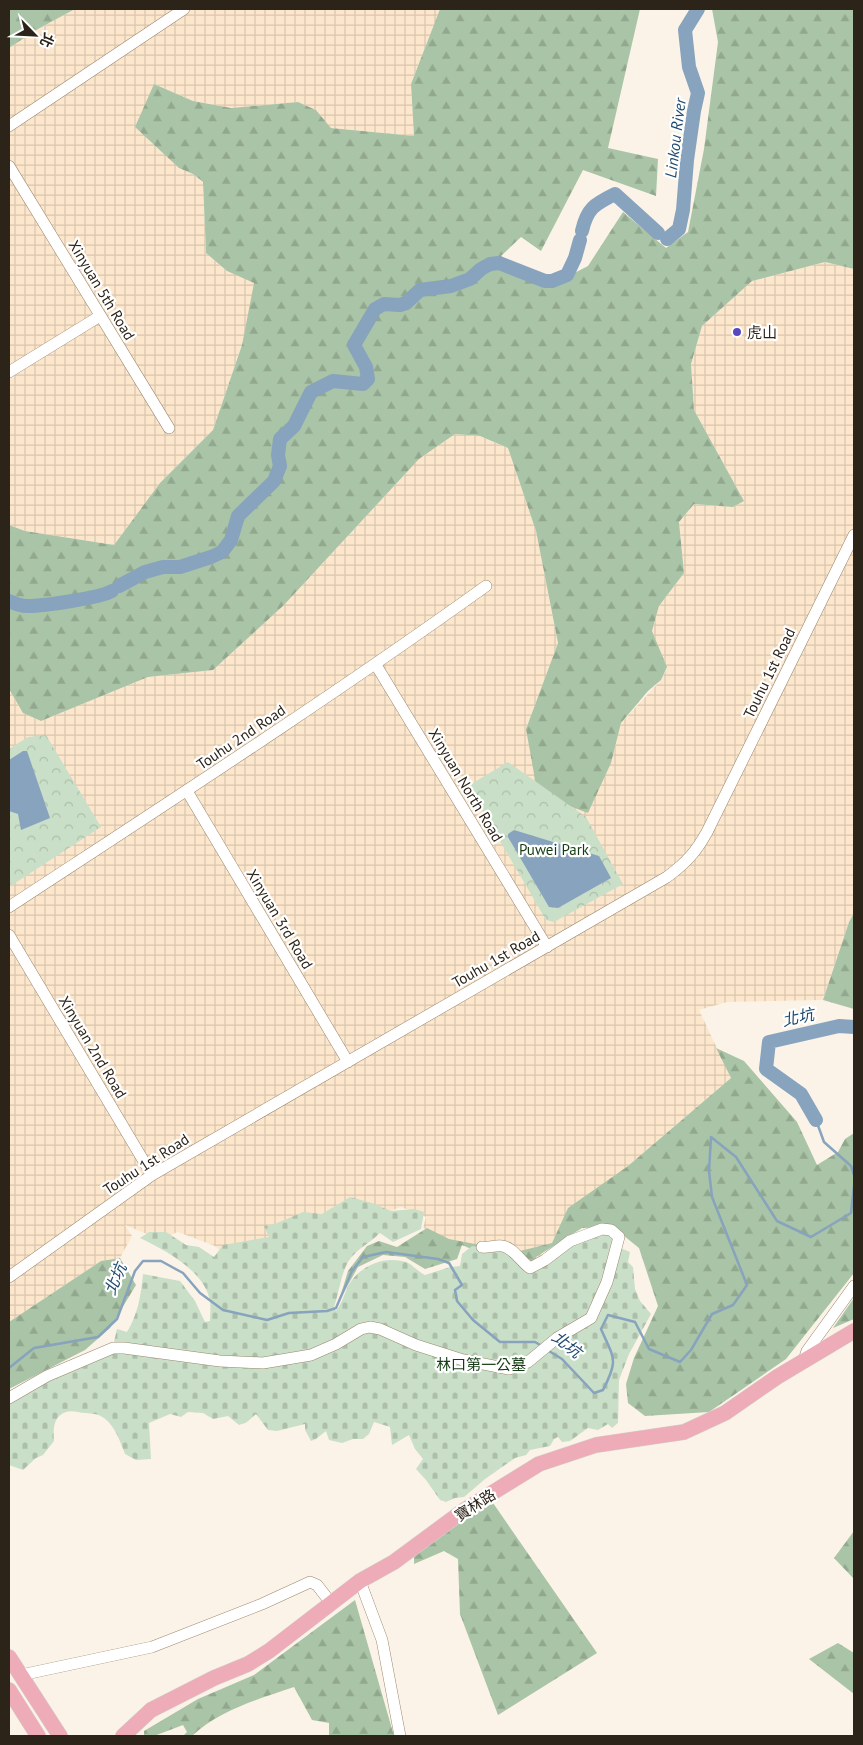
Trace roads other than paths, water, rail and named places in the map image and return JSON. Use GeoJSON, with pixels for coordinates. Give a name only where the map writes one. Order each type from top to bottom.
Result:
{"type":"FeatureCollection","features":[{"type":"Feature","properties":{"kind":"main road","name":"寶林路"},"geometry":{"type":"LineString","coordinates":[[123,1736],[151,1710],[214,1678],[248,1664],[269,1651],[360,1580],[394,1562],[463,1511],[539,1464],[596,1445],[684,1432],[725,1412],[804,1360],[854,1330]]}},
{"type":"Feature","properties":{"kind":"main road"},"geometry":{"type":"LineString","coordinates":[[9,1657],[60,1736]]}},
{"type":"Feature","properties":{"kind":"main road"},"geometry":{"type":"LineString","coordinates":[[9,1690],[38,1736]]}},
{"type":"Feature","properties":{"kind":"street"},"geometry":{"type":"LineString","coordinates":[[9,126],[184,9]]}},
{"type":"Feature","properties":{"kind":"street","name":"Xinyuan 5th Road"},"geometry":{"type":"LineString","coordinates":[[9,166],[169,428]]}},
{"type":"Feature","properties":{"kind":"street"},"geometry":{"type":"LineString","coordinates":[[9,372],[100,316]]}},
{"type":"Feature","properties":{"kind":"street","name":"Touhu 1st Road"},"geometry":{"type":"LineString","coordinates":[[9,1277],[152,1175],[667,877],[684,865],[698,849],[854,535]]}},
{"type":"Feature","properties":{"kind":"street","name":"Touhu 2nd Road"},"geometry":{"type":"LineString","coordinates":[[9,907],[376,665],[486,586]]}},
{"type":"Feature","properties":{"kind":"street","name":"Xinyuan North Road"},"geometry":{"type":"LineString","coordinates":[[376,665],[547,946]]}},
{"type":"Feature","properties":{"kind":"street","name":"Xinyuan 3rd Road"},"geometry":{"type":"LineString","coordinates":[[187,791],[348,1062]]}},
{"type":"Feature","properties":{"kind":"street","name":"Xinyuan 2nd Road"},"geometry":{"type":"LineString","coordinates":[[9,935],[152,1175]]}},
{"type":"Feature","properties":{"kind":"street"},"geometry":{"type":"LineString","coordinates":[[9,1398],[47,1376],[113,1348],[220,1361],[263,1363],[311,1355],[370,1326],[416,1345],[463,1360],[509,1369],[528,1362],[557,1338],[591,1318],[607,1282],[619,1237],[611,1230],[602,1229],[570,1241],[545,1260],[530,1268],[505,1246],[482,1247]]}},
{"type":"Feature","properties":{"kind":"street"},"geometry":{"type":"LineString","coordinates":[[804,1360],[807,1351],[854,1286]]}},
{"type":"Feature","properties":{"kind":"street"},"geometry":{"type":"LineString","coordinates":[[360,1580],[382,1640],[400,1736]]}},
{"type":"Feature","properties":{"kind":"street"},"geometry":{"type":"LineString","coordinates":[[21,1675],[152,1647],[262,1604],[310,1582],[317,1584],[331,1603]]}},
{"type":"Feature","properties":{"kind":"water"},"geometry":{"type":"Polygon","coordinates":[[[23,751],[27,751],[50,818],[21,830],[18,814],[9,811],[9,760],[23,751]]]}},
{"type":"Feature","properties":{"kind":"water"},"geometry":{"type":"Polygon","coordinates":[[[514,830],[599,856],[611,878],[558,908],[549,907],[508,837],[508,834],[514,830]]]}},
{"type":"Feature","properties":{"kind":"waterway","name":"Linkou River"},"geometry":{"type":"LineString","coordinates":[[667,239],[679,229],[683,210],[687,160],[698,93],[689,67],[685,30],[698,9]]}},
{"type":"Feature","properties":{"kind":"waterway","name":"Linkou River"},"geometry":{"type":"LineString","coordinates":[[582,231],[589,212],[602,201],[615,194],[658,233]]}},
{"type":"Feature","properties":{"kind":"waterway","name":"Linkou River"},"geometry":{"type":"LineString","coordinates":[[119,586],[145,572],[163,567],[180,567],[222,552],[231,540],[238,516],[274,481],[280,466],[278,455],[280,439],[294,426],[311,392],[333,381],[363,384],[368,379],[366,367],[354,345],[375,309],[384,304],[400,305],[406,303],[420,290],[451,286],[470,279],[490,264],[499,263],[545,281],[552,281],[567,275],[575,258],[580,240]]}},
{"type":"Feature","properties":{"kind":"waterway","name":"Linkou River"},"geometry":{"type":"LineString","coordinates":[[9,601],[25,606],[46,605],[84,599],[112,591]]}},
{"type":"Feature","properties":{"kind":"waterway","name":"北坑"},"geometry":{"type":"LineString","coordinates":[[816,1120],[801,1094],[766,1069],[769,1042],[839,1026],[854,1027]]}},
{"type":"Feature","properties":{"kind":"waterway","name":"北坑"},"geometry":{"type":"LineString","coordinates":[[816,1120],[824,1142],[851,1166],[854,1175]]}},
{"type":"Feature","properties":{"kind":"waterway","name":"北坑"},"geometry":{"type":"LineString","coordinates":[[549,1351],[562,1359],[594,1393],[603,1390],[613,1365],[612,1353],[601,1329],[608,1315],[635,1322],[649,1349],[680,1362],[691,1350],[712,1314],[733,1305],[747,1285],[712,1197],[709,1171],[711,1137],[736,1157],[777,1221],[811,1237],[851,1213],[854,1186]]}},
{"type":"Feature","properties":{"kind":"waterway","name":"北坑"},"geometry":{"type":"LineString","coordinates":[[9,1368],[34,1348],[98,1337],[117,1319],[135,1271],[143,1261],[161,1261],[183,1273],[200,1293],[223,1310],[267,1320],[289,1313],[327,1311],[336,1308],[352,1271],[363,1257],[386,1252],[438,1259],[449,1263],[462,1285],[455,1290],[457,1301],[473,1320],[500,1342],[535,1342],[542,1346]]}},
{"type":"Feature","properties":{"kind":"place","name":"虎山"},"geometry":{"type":"Point","coordinates":[737,332]}},
{"type":"Feature","properties":{"kind":"park label","name":"Puwei Park"},"geometry":{"type":"Point","coordinates":[554,849]}},
{"type":"Feature","properties":{"kind":"park label","name":"林口第一公墓"},"geometry":{"type":"Point","coordinates":[481,1364]}}]}
